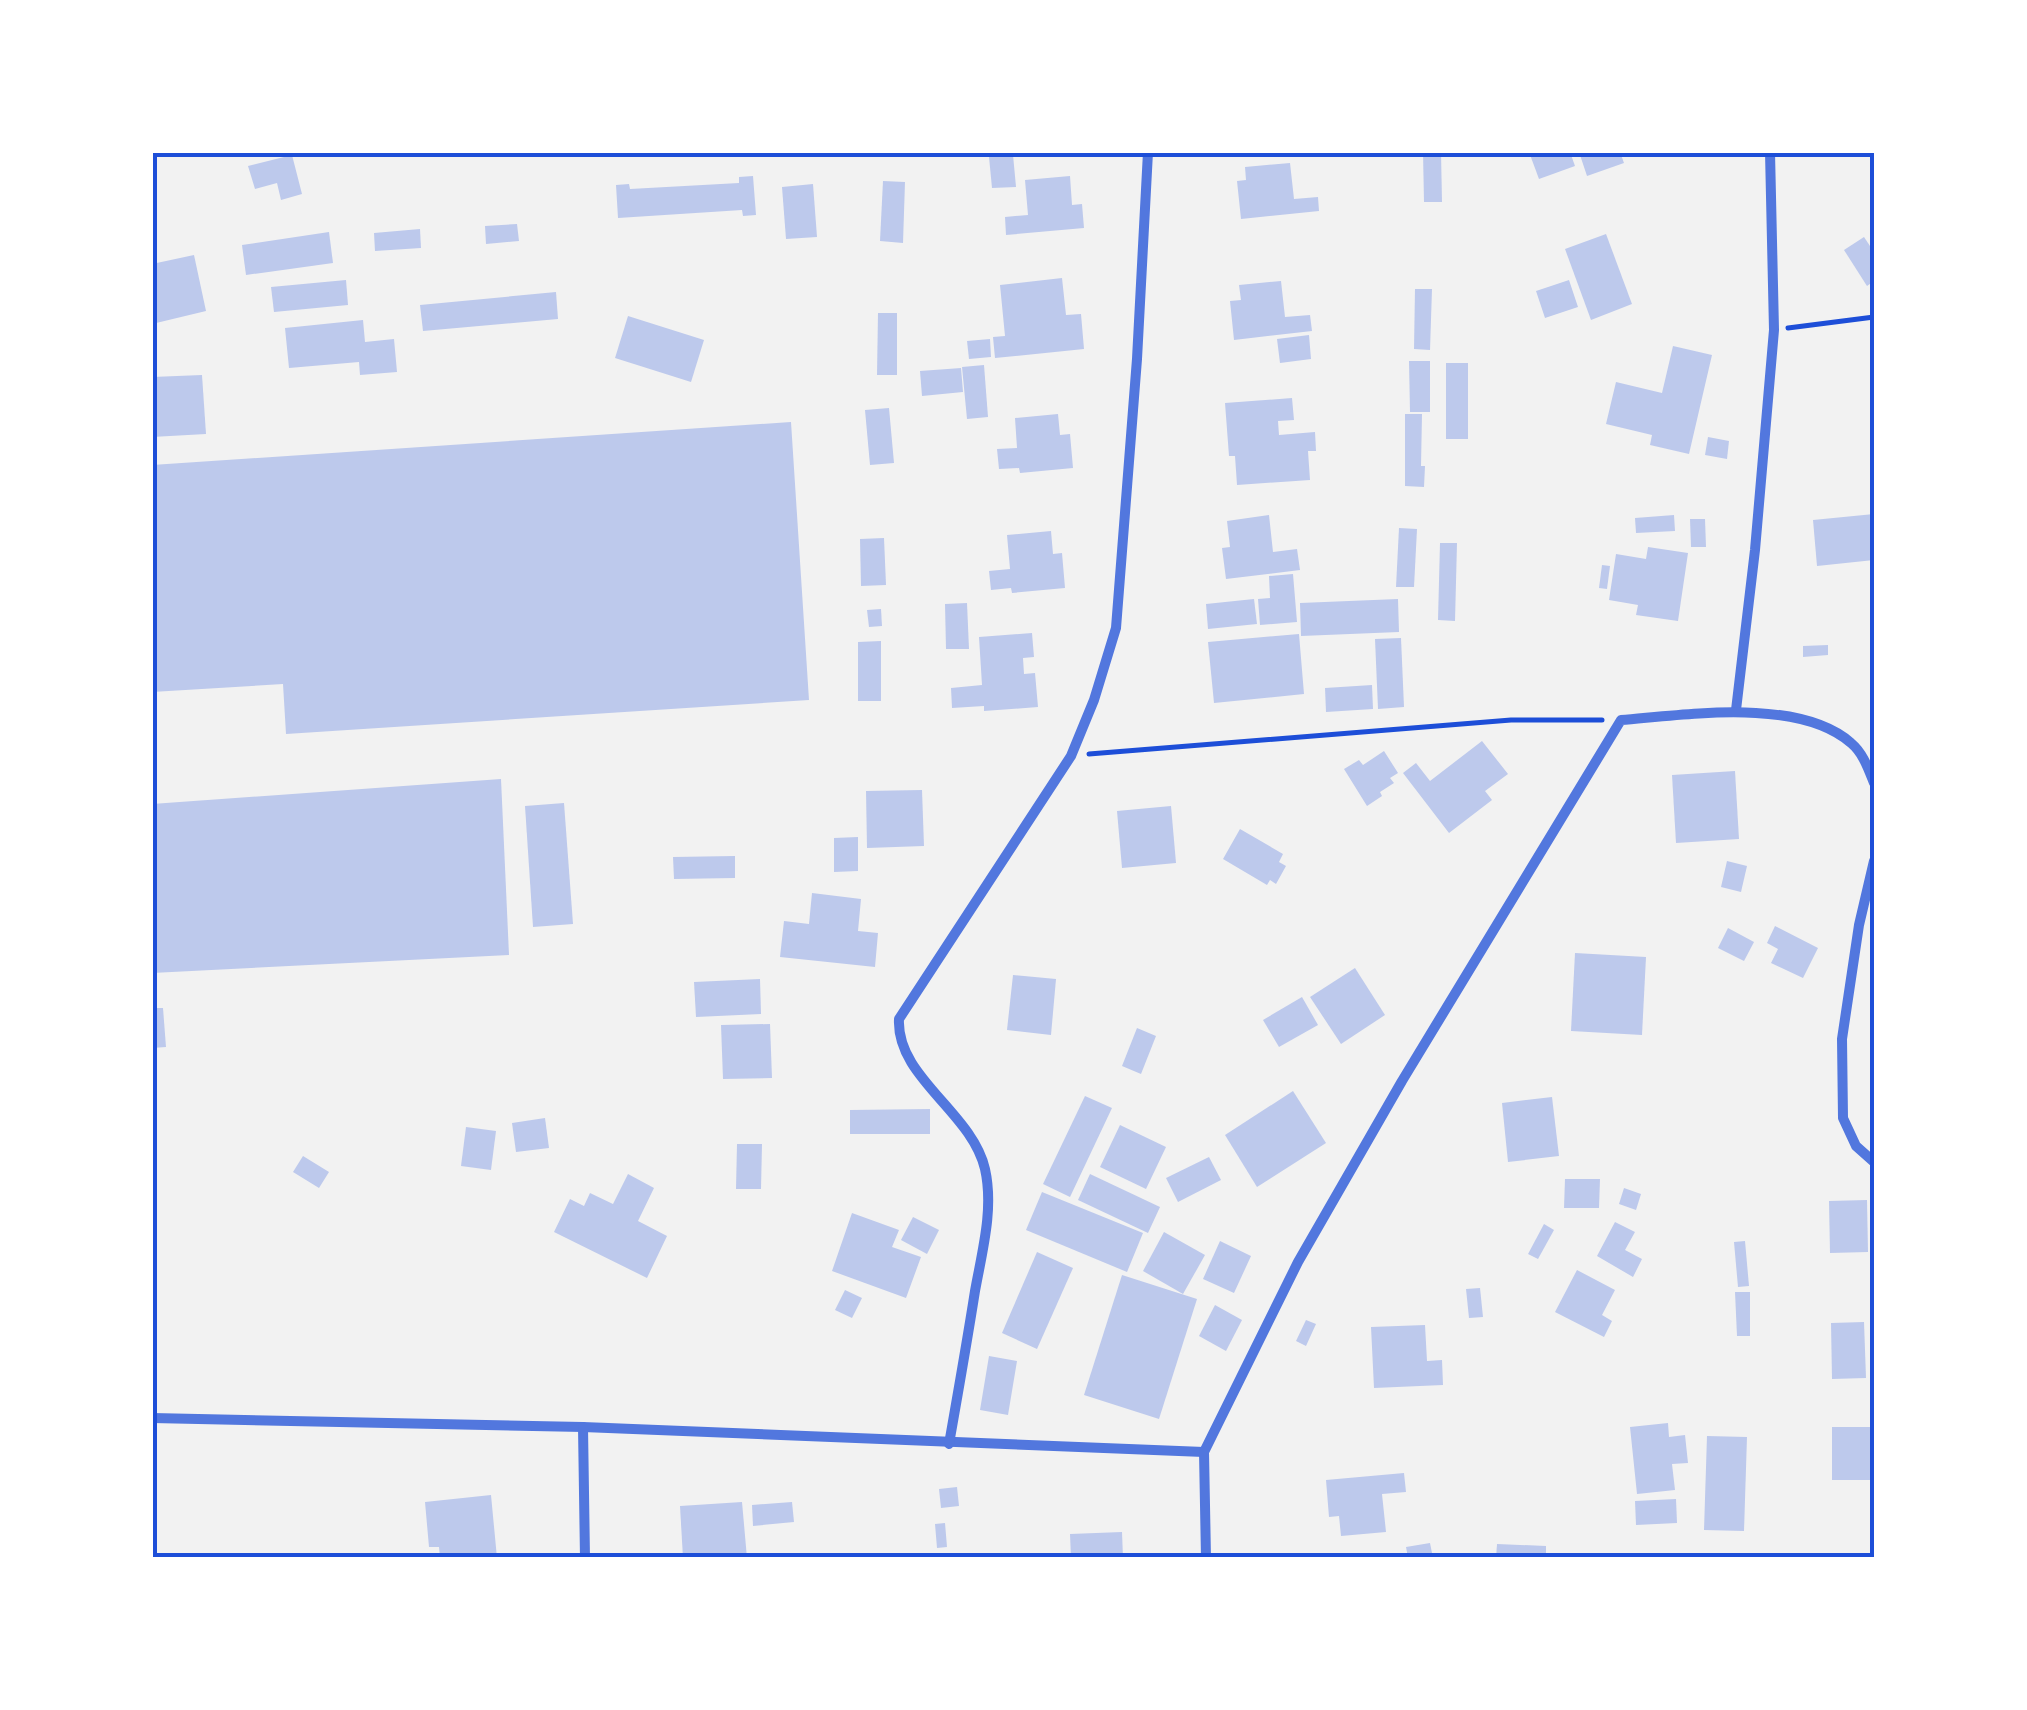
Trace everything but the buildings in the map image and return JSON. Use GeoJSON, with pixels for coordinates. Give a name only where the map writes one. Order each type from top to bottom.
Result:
{"type":"FeatureCollection","features":[{"type":"Feature","properties":{"kind":"street"},"geometry":{"type":"LineString","coordinates":[[950,1444],[988,1214],[984,1168],[968,1132],[904,1053],[898,1034],[899,1018],[1072,756],[1116,628],[1148,152]]}},
{"type":"Feature","properties":{"kind":"street"},"geometry":{"type":"LineString","coordinates":[[1736,710],[1774,330],[1770,152]]}},
{"type":"Feature","properties":{"kind":"street"},"geometry":{"type":"LineString","coordinates":[[1206,1558],[1204,1452],[1298,1262],[1402,1081],[1621,720],[1736,710],[1828,727],[1851,743],[1864,759],[1874,783]]}},
{"type":"Feature","properties":{"kind":"street"},"geometry":{"type":"LineString","coordinates":[[1874,861],[1859,925],[1842,1039],[1842,1118],[1856,1146],[1874,1162]]}},
{"type":"Feature","properties":{"kind":"street"},"geometry":{"type":"LineString","coordinates":[[152,1418],[583,1427],[1204,1452]]}},
{"type":"Feature","properties":{"kind":"street"},"geometry":{"type":"LineString","coordinates":[[583,1427],[585,1558]]}},
{"type":"Feature","properties":{"kind":"path"},"geometry":{"type":"LineString","coordinates":[[1774,330],[1874,317]]}},
{"type":"Feature","properties":{"kind":"path"},"geometry":{"type":"LineString","coordinates":[[1072,756],[1511,720],[1621,720]]}}]}
